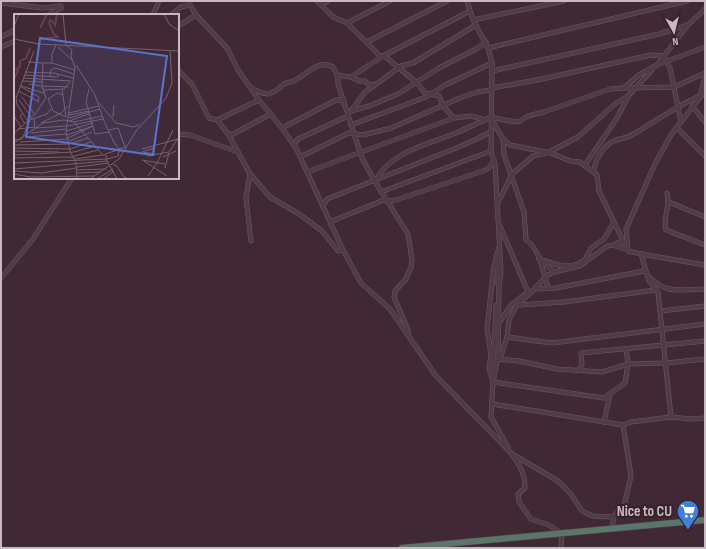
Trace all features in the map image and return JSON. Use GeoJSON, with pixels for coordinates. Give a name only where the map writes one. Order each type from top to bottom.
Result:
{"type":"FeatureCollection","features":[{"type":"Feature","properties":{"kind":"highway"},"geometry":{"type":"LineString","coordinates":[[402,548],[705,520]]}},
{"type":"Feature","properties":{"kind":"street"},"geometry":{"type":"LineString","coordinates":[[153,14],[159,1]]}},
{"type":"Feature","properties":{"kind":"street"},"geometry":{"type":"LineString","coordinates":[[317,1],[326,8],[333,17],[347,23],[379,55],[383,56],[399,68],[417,83],[425,93],[439,96],[443,106],[454,118]]}},
{"type":"Feature","properties":{"kind":"street"},"geometry":{"type":"LineString","coordinates":[[321,5],[328,1]]}},
{"type":"Feature","properties":{"kind":"street"},"geometry":{"type":"LineString","coordinates":[[347,23],[390,1]]}},
{"type":"Feature","properties":{"kind":"street"},"geometry":{"type":"LineString","coordinates":[[367,42],[447,1]]}},
{"type":"Feature","properties":{"kind":"street"},"geometry":{"type":"LineString","coordinates":[[467,1],[473,20],[486,42],[492,63],[490,151],[494,160],[497,178],[496,205],[500,243],[501,272],[499,285],[499,359]]}},
{"type":"Feature","properties":{"kind":"street"},"geometry":{"type":"LineString","coordinates":[[473,20],[564,1]]}},
{"type":"Feature","properties":{"kind":"street"},"geometry":{"type":"LineString","coordinates":[[488,48],[687,1]]}},
{"type":"Feature","properties":{"kind":"street"},"geometry":{"type":"LineString","coordinates":[[1,3],[43,8],[61,7],[50,14]]}},
{"type":"Feature","properties":{"kind":"street"},"geometry":{"type":"LineString","coordinates":[[172,14],[186,4],[191,3],[196,15],[227,48],[258,100],[271,114],[294,145],[343,250],[361,283],[390,309],[436,376],[512,454],[558,481],[571,494],[582,511],[593,516],[613,517]]}},
{"type":"Feature","properties":{"kind":"street"},"geometry":{"type":"LineString","coordinates":[[496,205],[512,174],[533,156],[547,153],[578,137],[615,104],[629,95],[657,65],[688,25],[704,10]]}},
{"type":"Feature","properties":{"kind":"street"},"geometry":{"type":"LineString","coordinates":[[351,77],[383,56],[470,11]]}},
{"type":"Feature","properties":{"kind":"street"},"geometry":{"type":"LineString","coordinates":[[179,25],[196,15]]}},
{"type":"Feature","properties":{"kind":"street"},"geometry":{"type":"LineString","coordinates":[[349,113],[364,92],[403,65],[413,63],[476,25]]}},
{"type":"Feature","properties":{"kind":"street"},"geometry":{"type":"LineString","coordinates":[[492,71],[659,34],[688,25]]}},
{"type":"Feature","properties":{"kind":"street"},"geometry":{"type":"LineString","coordinates":[[1,36],[14,30]]}},
{"type":"Feature","properties":{"kind":"street"},"geometry":{"type":"LineString","coordinates":[[1,47],[14,41]]}},
{"type":"Feature","properties":{"kind":"street"},"geometry":{"type":"LineString","coordinates":[[294,145],[298,139],[349,113],[398,94],[486,42]]}},
{"type":"Feature","properties":{"kind":"street"},"geometry":{"type":"LineString","coordinates":[[624,88],[639,75],[657,65],[705,47]]}},
{"type":"Feature","properties":{"kind":"street"},"geometry":{"type":"LineString","coordinates":[[300,157],[349,133],[373,134],[477,92],[651,55],[664,56],[667,60],[681,122]]}},
{"type":"Feature","properties":{"kind":"street"},"geometry":{"type":"LineString","coordinates":[[351,125],[407,105],[492,63]]}},
{"type":"Feature","properties":{"kind":"street"},"geometry":{"type":"LineString","coordinates":[[249,86],[262,93],[268,94],[274,92],[288,82],[295,81],[314,67],[324,64],[331,66],[337,75],[360,152],[386,201],[408,234],[412,252],[410,273],[395,290],[394,297],[408,330],[408,335]]}},
{"type":"Feature","properties":{"kind":"street"},"geometry":{"type":"LineString","coordinates":[[179,71],[192,84],[209,118],[217,120],[228,134],[250,174],[270,197],[299,214],[322,231],[338,251],[343,250]]}},
{"type":"Feature","properties":{"kind":"street"},"geometry":{"type":"LineString","coordinates":[[375,179],[381,170],[393,160],[408,151],[490,117],[520,121],[528,116],[544,112],[610,89],[674,87],[705,74]]}},
{"type":"Feature","properties":{"kind":"street"},"geometry":{"type":"LineString","coordinates":[[700,96],[705,74]]}},
{"type":"Feature","properties":{"kind":"street"},"geometry":{"type":"LineString","coordinates":[[337,75],[351,77],[359,81],[365,81],[368,84],[375,85]]}},
{"type":"Feature","properties":{"kind":"street"},"geometry":{"type":"LineString","coordinates":[[705,91],[671,135],[655,164],[626,229],[628,251],[705,265]]}},
{"type":"Feature","properties":{"kind":"street"},"geometry":{"type":"LineString","coordinates":[[585,165],[616,118],[629,95]]}},
{"type":"Feature","properties":{"kind":"street"},"geometry":{"type":"LineString","coordinates":[[594,172],[594,165],[611,142],[632,135],[678,107],[700,96]]}},
{"type":"Feature","properties":{"kind":"street"},"geometry":{"type":"LineString","coordinates":[[217,120],[258,100]]}},
{"type":"Feature","properties":{"kind":"street"},"geometry":{"type":"LineString","coordinates":[[282,128],[336,100],[344,100]]}},
{"type":"Feature","properties":{"kind":"street"},"geometry":{"type":"LineString","coordinates":[[692,106],[705,122]]}},
{"type":"Feature","properties":{"kind":"street"},"geometry":{"type":"LineString","coordinates":[[228,134],[238,133],[271,114]]}},
{"type":"Feature","properties":{"kind":"street"},"geometry":{"type":"LineString","coordinates":[[307,172],[454,118],[471,116],[485,120]]}},
{"type":"Feature","properties":{"kind":"street"},"geometry":{"type":"LineString","coordinates":[[490,117],[503,139],[510,145],[547,153],[570,161],[580,162],[597,175],[599,191],[625,245],[624,249],[613,245]]}},
{"type":"Feature","properties":{"kind":"street"},"geometry":{"type":"LineString","coordinates":[[677,128],[705,156]]}},
{"type":"Feature","properties":{"kind":"street"},"geometry":{"type":"LineString","coordinates":[[323,206],[327,199],[460,147],[490,132]]}},
{"type":"Feature","properties":{"kind":"street"},"geometry":{"type":"LineString","coordinates":[[179,134],[190,135],[238,152]]}},
{"type":"Feature","properties":{"kind":"street"},"geometry":{"type":"LineString","coordinates":[[503,139],[504,155],[512,174],[524,212],[526,240],[533,245],[539,258],[548,287]]}},
{"type":"Feature","properties":{"kind":"street"},"geometry":{"type":"LineString","coordinates":[[381,192],[490,151]]}},
{"type":"Feature","properties":{"kind":"street"},"geometry":{"type":"LineString","coordinates":[[331,225],[332,221],[386,201],[393,201],[483,171],[489,168],[494,160]]}},
{"type":"Feature","properties":{"kind":"street"},"geometry":{"type":"LineString","coordinates":[[250,174],[246,198],[251,241]]}},
{"type":"Feature","properties":{"kind":"street"},"geometry":{"type":"LineString","coordinates":[[1,278],[33,239],[71,179]]}},
{"type":"Feature","properties":{"kind":"street"},"geometry":{"type":"LineString","coordinates":[[667,193],[670,202],[664,225],[666,230],[705,245]]}},
{"type":"Feature","properties":{"kind":"street"},"geometry":{"type":"LineString","coordinates":[[670,202],[705,217]]}},
{"type":"Feature","properties":{"kind":"street"},"geometry":{"type":"LineString","coordinates":[[498,221],[528,292]]}},
{"type":"Feature","properties":{"kind":"street"},"geometry":{"type":"LineString","coordinates":[[539,258],[558,265],[573,266],[584,260],[591,248],[604,239],[614,222]]}},
{"type":"Feature","properties":{"kind":"street"},"geometry":{"type":"LineString","coordinates":[[493,382],[507,337],[509,320],[517,305],[554,272],[580,266],[607,246],[622,241]]}},
{"type":"Feature","properties":{"kind":"street"},"geometry":{"type":"LineString","coordinates":[[493,382],[489,368],[491,355],[487,328],[494,266],[500,243]]}},
{"type":"Feature","properties":{"kind":"street"},"geometry":{"type":"LineString","coordinates":[[499,248],[491,417],[494,425],[524,475],[525,488],[517,498],[525,513],[531,518],[549,525],[562,534],[561,548]]}},
{"type":"Feature","properties":{"kind":"street"},"geometry":{"type":"LineString","coordinates":[[641,254],[647,276],[658,292],[666,363],[667,395],[671,417]]}},
{"type":"Feature","properties":{"kind":"street"},"geometry":{"type":"LineString","coordinates":[[539,258],[554,272]]}},
{"type":"Feature","properties":{"kind":"street"},"geometry":{"type":"LineString","coordinates":[[499,324],[511,306],[528,292],[535,289],[548,287],[556,288],[639,272],[644,272],[658,287],[667,289],[705,289]]}},
{"type":"Feature","properties":{"kind":"street"},"geometry":{"type":"LineString","coordinates":[[517,305],[564,302],[656,290]]}},
{"type":"Feature","properties":{"kind":"street"},"geometry":{"type":"LineString","coordinates":[[660,311],[705,306]]}},
{"type":"Feature","properties":{"kind":"street"},"geometry":{"type":"LineString","coordinates":[[507,337],[552,342],[705,324]]}},
{"type":"Feature","properties":{"kind":"street"},"geometry":{"type":"LineString","coordinates":[[579,370],[582,364],[581,353],[626,350],[705,341]]}},
{"type":"Feature","properties":{"kind":"street"},"geometry":{"type":"LineString","coordinates":[[493,382],[604,398],[625,383],[628,364],[626,350]]}},
{"type":"Feature","properties":{"kind":"street"},"geometry":{"type":"LineString","coordinates":[[499,359],[557,369],[602,372],[628,364],[666,363],[705,359]]}},
{"type":"Feature","properties":{"kind":"street"},"geometry":{"type":"LineString","coordinates":[[604,422],[610,394]]}},
{"type":"Feature","properties":{"kind":"street"},"geometry":{"type":"LineString","coordinates":[[492,405],[623,425],[631,422],[671,417],[690,420],[705,418]]}},
{"type":"Feature","properties":{"kind":"street"},"geometry":{"type":"LineString","coordinates":[[612,529],[613,517],[619,508],[624,506],[631,476],[623,425]]}},
{"type":"Feature","properties":{"kind":"place","name":"Nice to CU"},"geometry":{"type":"Point","coordinates":[688,530]}}]}
